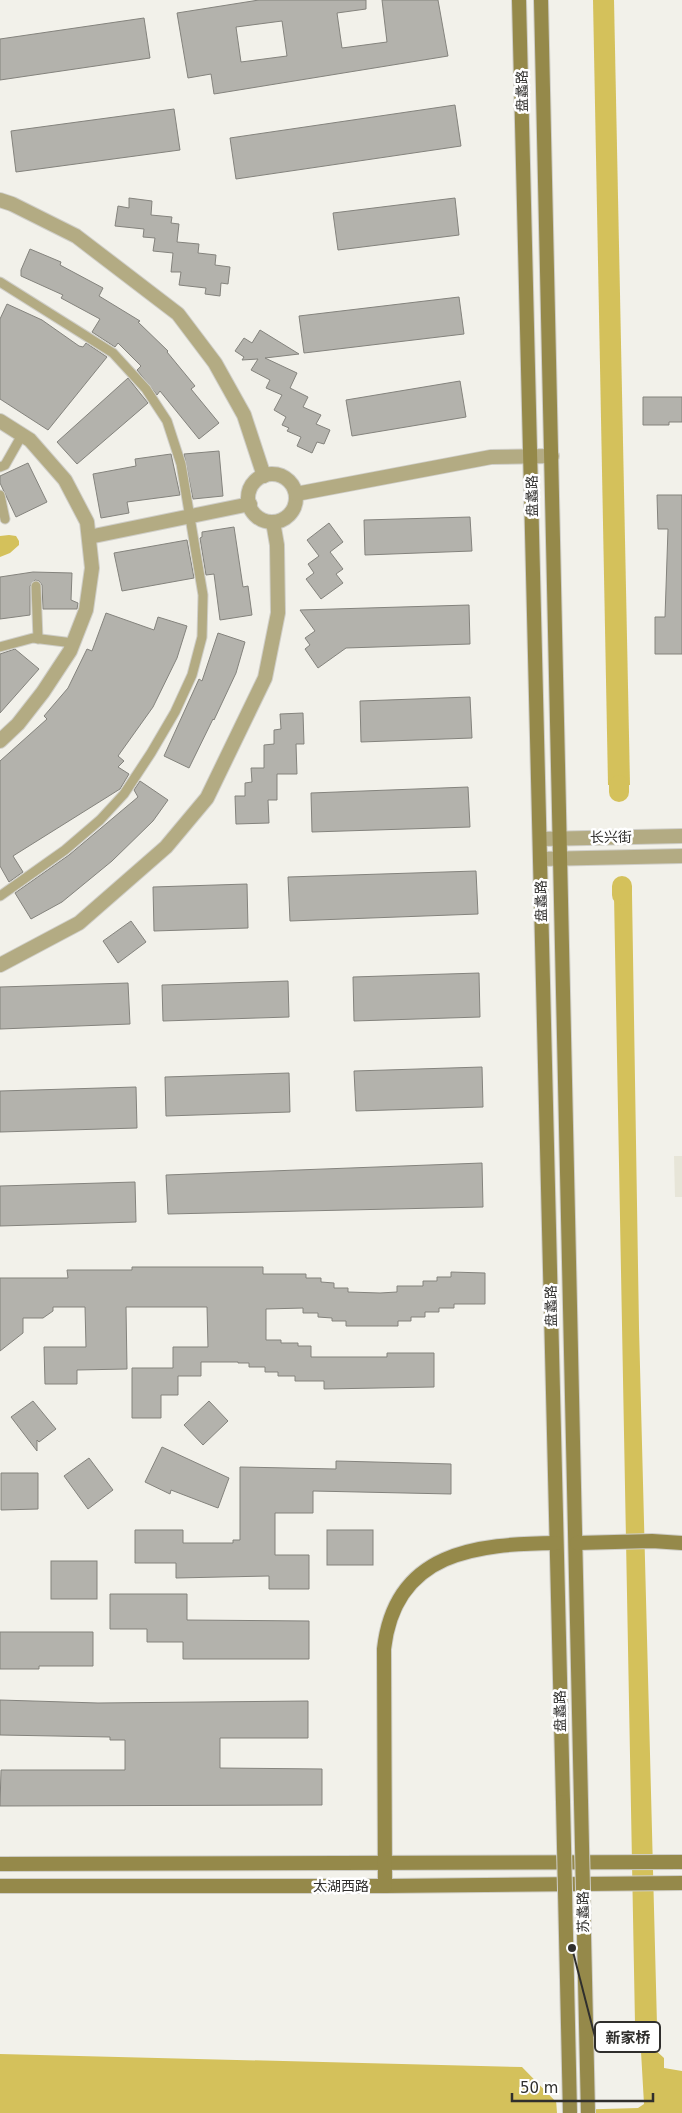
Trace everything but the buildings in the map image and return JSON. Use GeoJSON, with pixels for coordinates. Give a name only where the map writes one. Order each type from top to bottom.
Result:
{"type":"FeatureCollection","features":[{"type":"Feature","properties":{"kind":"main road","name":"盘蠡路"},"geometry":{"type":"LineString","coordinates":[[519,0],[563,1802]]}},
{"type":"Feature","properties":{"kind":"main road","name":"盘蠡路"},"geometry":{"type":"LineString","coordinates":[[541,0],[577,1543],[581,1802]]}},
{"type":"Feature","properties":{"kind":"main road"},"geometry":{"type":"LineString","coordinates":[[577,1543],[652,1541],[682,1543]]}},
{"type":"Feature","properties":{"kind":"main road"},"geometry":{"type":"LineString","coordinates":[[385,1886],[384,1649],[387,1630],[395,1609],[418,1577],[433,1565],[451,1556],[501,1545],[556,1543]]}},
{"type":"Feature","properties":{"kind":"main road","name":"苏蠡路"},"geometry":{"type":"LineString","coordinates":[[563,1802],[570,2113]]}},
{"type":"Feature","properties":{"kind":"main road","name":"苏蠡路"},"geometry":{"type":"LineString","coordinates":[[581,1802],[588,2113]]}},
{"type":"Feature","properties":{"kind":"main road","name":"太湖西路"},"geometry":{"type":"LineString","coordinates":[[0,1864],[682,1862]]}},
{"type":"Feature","properties":{"kind":"main road","name":"太湖西路"},"geometry":{"type":"LineString","coordinates":[[0,1886],[385,1886],[682,1883]]}},
{"type":"Feature","properties":{"kind":"street"},"geometry":{"type":"LineString","coordinates":[[0,200],[12,204],[76,236],[178,314],[215,363],[244,415],[264,476]]}},
{"type":"Feature","properties":{"kind":"street"},"geometry":{"type":"LineString","coordinates":[[0,421],[30,440],[65,480],[87,522],[92,568],[86,610],[70,651],[43,692],[18,724],[0,741]]}},
{"type":"Feature","properties":{"kind":"street"},"geometry":{"type":"LineString","coordinates":[[296,494],[492,457],[552,456]]}},
{"type":"Feature","properties":{"kind":"street"},"geometry":{"type":"LineString","coordinates":[[264,476],[280,476],[293,486],[296,494],[293,510],[281,520],[273,522],[258,517],[248,498],[253,484],[264,476]]}},
{"type":"Feature","properties":{"kind":"street"},"geometry":{"type":"LineString","coordinates":[[89,537],[190,518],[250,504]]}},
{"type":"Feature","properties":{"kind":"street"},"geometry":{"type":"LineString","coordinates":[[0,965],[79,924],[166,847],[207,798],[265,678],[278,613],[277,545],[273,522]]}},
{"type":"Feature","properties":{"kind":"street","name":"长兴街"},"geometry":{"type":"LineString","coordinates":[[540,839],[682,836]]}},
{"type":"Feature","properties":{"kind":"street","name":"长兴街"},"geometry":{"type":"LineString","coordinates":[[540,859],[682,856]]}},
{"type":"Feature","properties":{"kind":"lane"},"geometry":{"type":"LineString","coordinates":[[0,282],[113,353],[146,389],[167,421],[181,464],[203,595],[202,637],[192,675],[175,712],[124,794],[100,820],[65,850],[0,896]]}},
{"type":"Feature","properties":{"kind":"lane"},"geometry":{"type":"LineString","coordinates":[[0,467],[5,465],[22,435]]}},
{"type":"Feature","properties":{"kind":"lane"},"geometry":{"type":"LineString","coordinates":[[0,495],[5,518]]}},
{"type":"Feature","properties":{"kind":"lane"},"geometry":{"type":"LineString","coordinates":[[36,586],[38,639]]}},
{"type":"Feature","properties":{"kind":"lane"},"geometry":{"type":"LineString","coordinates":[[1,643],[38,639],[73,643]]}},
{"type":"Feature","properties":{"kind":"shaded area"},"geometry":{"type":"Polygon","coordinates":[[[593,0],[614,0],[630,785],[608,785],[593,0]]]}},
{"type":"Feature","properties":{"kind":"shaded area"},"geometry":{"type":"Polygon","coordinates":[[[0,536],[16,536],[19,545],[10,553],[0,557],[0,536]]]}},
{"type":"Feature","properties":{"kind":"shaded area"},"geometry":{"type":"Polygon","coordinates":[[[632,894],[639,1328],[657,2025],[652,2034],[652,2047],[664,2058],[664,2068],[682,2071],[682,2113],[0,2113],[0,2054],[522,2067],[561,2107],[568,2110],[638,2108],[644,2104],[640,2034],[635,2024],[614,895],[632,894]]]}},
{"type":"Feature","properties":{"kind":"shaded area"},"geometry":{"type":"Polygon","coordinates":[[[674,1156],[682,1156],[682,1197],[675,1197],[674,1156]]]}},
{"type":"Feature","properties":{"kind":"pier"},"geometry":{"type":"Polygon","coordinates":[[[556,2099],[569,2107],[596,2107],[596,2113],[557,2113],[556,2099]]]}},
{"type":"Feature","properties":{"kind":"waterway"},"geometry":{"type":"LineString","coordinates":[[619,785],[619,792]]}},
{"type":"Feature","properties":{"kind":"waterway"},"geometry":{"type":"LineString","coordinates":[[622,886],[622,895]]}},
{"type":"Feature","properties":{"kind":"place","name":"新家桥"},"geometry":{"type":"Point","coordinates":[572,1948]}}]}
